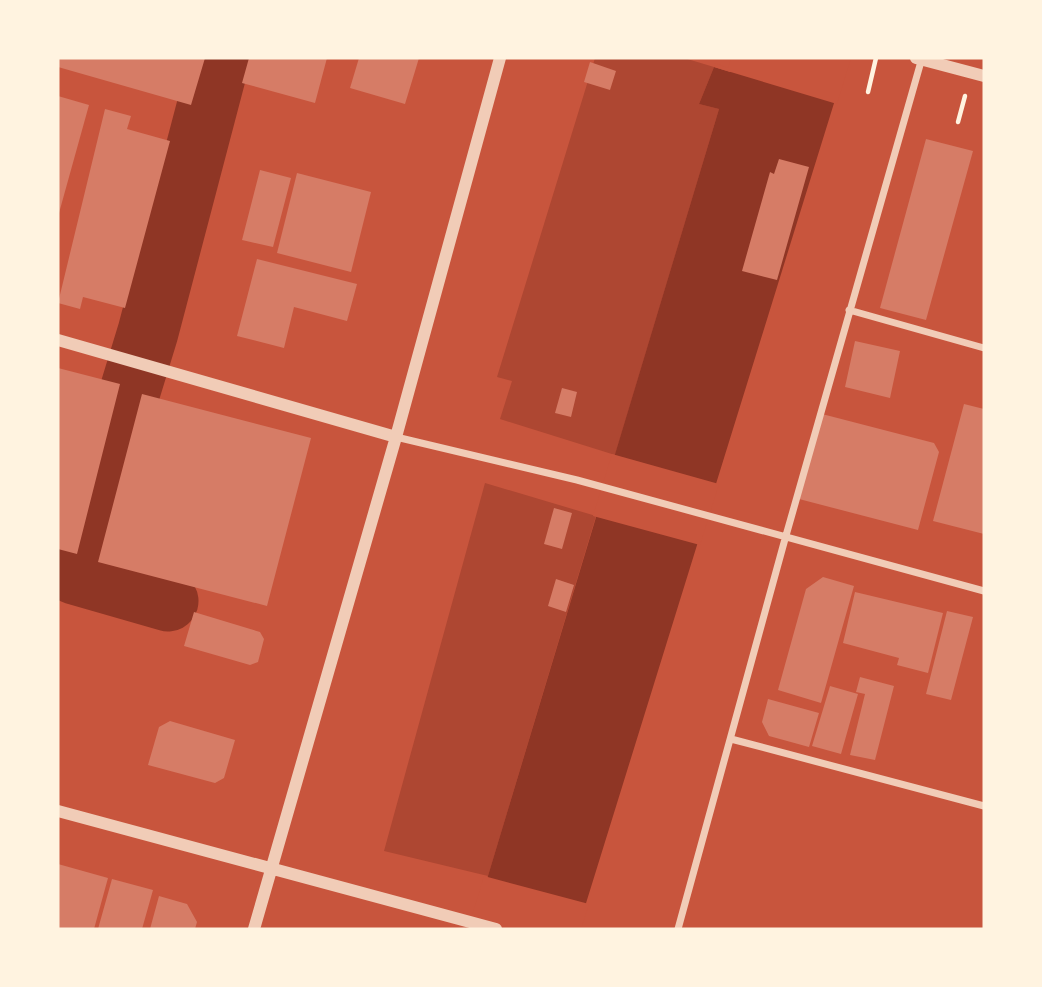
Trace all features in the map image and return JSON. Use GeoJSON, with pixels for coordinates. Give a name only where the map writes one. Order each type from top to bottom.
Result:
{"type":"FeatureCollection","features":[{"type":"Feature","properties":{"kind":"street"},"geometry":{"type":"LineString","coordinates":[[254,929],[396,437],[500,58]]}},
{"type":"Feature","properties":{"kind":"street"},"geometry":{"type":"LineString","coordinates":[[678,929],[920,58],[984,76]]}},
{"type":"Feature","properties":{"kind":"street"},"geometry":{"type":"LineString","coordinates":[[849,310],[984,348]]}},
{"type":"Feature","properties":{"kind":"street"},"geometry":{"type":"LineString","coordinates":[[58,340],[396,437],[577,480],[785,539],[984,591]]}},
{"type":"Feature","properties":{"kind":"street"},"geometry":{"type":"LineString","coordinates":[[731,739],[984,806]]}},
{"type":"Feature","properties":{"kind":"street"},"geometry":{"type":"LineString","coordinates":[[58,811],[496,929]]}},
{"type":"Feature","properties":{"kind":"path"},"geometry":{"type":"LineString","coordinates":[[868,92],[876,58]]}},
{"type":"Feature","properties":{"kind":"shaded area"},"geometry":{"type":"Polygon","coordinates":[[[595,58],[684,58],[714,67],[699,104],[719,109],[615,455],[500,419],[512,381],[497,377],[595,58]]]}},
{"type":"Feature","properties":{"kind":"shaded area"},"geometry":{"type":"Polygon","coordinates":[[[848,58],[578,929],[472,929],[719,109],[699,104],[714,67],[730,72],[848,58]]]}},
{"type":"Feature","properties":{"kind":"shaded area"},"geometry":{"type":"Polygon","coordinates":[[[485,483],[596,516],[488,876],[384,851],[485,483]]]}},
{"type":"Feature","properties":{"kind":"pier"},"geometry":{"type":"Polygon","coordinates":[[[731,58],[851,58],[837,104],[714,67],[715,63],[728,68],[731,58]]]}},
{"type":"Feature","properties":{"kind":"pier"},"geometry":{"type":"Polygon","coordinates":[[[612,454],[719,484],[700,545],[593,516],[612,454]]]}},
{"type":"Feature","properties":{"kind":"pier"},"geometry":{"type":"Polygon","coordinates":[[[484,876],[589,904],[581,929],[468,929],[484,876]]]}},
{"type":"Feature","properties":{"kind":"building"},"geometry":{"type":"Polygon","coordinates":[[[58,58],[205,58],[191,105],[58,67],[58,58]]]}},
{"type":"Feature","properties":{"kind":"building"},"geometry":{"type":"Polygon","coordinates":[[[249,58],[327,58],[315,103],[242,83],[249,58]]]}},
{"type":"Feature","properties":{"kind":"building"},"geometry":{"type":"Polygon","coordinates":[[[359,58],[419,58],[405,104],[350,88],[359,58]]]}},
{"type":"Feature","properties":{"kind":"building"},"geometry":{"type":"Polygon","coordinates":[[[590,62],[616,71],[610,90],[584,82],[590,62]]]}},
{"type":"Feature","properties":{"kind":"building"},"geometry":{"type":"Polygon","coordinates":[[[58,96],[89,105],[59,213],[58,213],[58,96]]]}},
{"type":"Feature","properties":{"kind":"building"},"geometry":{"type":"Polygon","coordinates":[[[105,109],[131,116],[127,129],[170,141],[125,308],[83,297],[80,309],[58,303],[105,109]]]}},
{"type":"Feature","properties":{"kind":"building"},"geometry":{"type":"Polygon","coordinates":[[[926,139],[973,151],[926,320],[880,308],[926,139]]]}},
{"type":"Feature","properties":{"kind":"building"},"geometry":{"type":"Polygon","coordinates":[[[779,159],[809,167],[777,280],[742,271],[770,172],[774,174],[779,159]]]}},
{"type":"Feature","properties":{"kind":"building"},"geometry":{"type":"Polygon","coordinates":[[[260,170],[291,178],[273,247],[242,240],[260,170]]]}},
{"type":"Feature","properties":{"kind":"building"},"geometry":{"type":"Polygon","coordinates":[[[297,173],[371,192],[351,272],[277,253],[297,173]]]}},
{"type":"Feature","properties":{"kind":"building"},"geometry":{"type":"Polygon","coordinates":[[[257,259],[357,284],[347,321],[294,307],[284,348],[237,336],[257,259]]]}},
{"type":"Feature","properties":{"kind":"building"},"geometry":{"type":"Polygon","coordinates":[[[855,341],[900,351],[890,398],[845,387],[855,341]]]}},
{"type":"Feature","properties":{"kind":"building"},"geometry":{"type":"Polygon","coordinates":[[[58,368],[120,384],[77,554],[58,549],[58,368]]]}},
{"type":"Feature","properties":{"kind":"building"},"geometry":{"type":"Polygon","coordinates":[[[562,388],[577,392],[571,417],[555,413],[562,388]]]}},
{"type":"Feature","properties":{"kind":"building"},"geometry":{"type":"Polygon","coordinates":[[[142,394],[311,438],[267,606],[98,562],[142,394]]]}},
{"type":"Feature","properties":{"kind":"building"},"geometry":{"type":"Polygon","coordinates":[[[964,404],[984,409],[984,534],[933,521],[964,404]]]}},
{"type":"Feature","properties":{"kind":"building"},"geometry":{"type":"Polygon","coordinates":[[[822,414],[934,443],[939,452],[918,530],[799,499],[822,414]]]}},
{"type":"Feature","properties":{"kind":"building"},"geometry":{"type":"Polygon","coordinates":[[[554,508],[572,513],[562,549],[544,544],[554,508]]]}},
{"type":"Feature","properties":{"kind":"building"},"geometry":{"type":"Polygon","coordinates":[[[823,577],[854,586],[821,703],[778,690],[806,589],[823,577]]]}},
{"type":"Feature","properties":{"kind":"building"},"geometry":{"type":"Polygon","coordinates":[[[556,579],[574,585],[566,612],[548,606],[556,579]]]}},
{"type":"Feature","properties":{"kind":"building"},"geometry":{"type":"Polygon","coordinates":[[[855,592],[943,613],[928,673],[897,665],[899,658],[843,643],[855,592]]]}},
{"type":"Feature","properties":{"kind":"building"},"geometry":{"type":"Polygon","coordinates":[[[947,611],[973,617],[951,700],[926,694],[947,611]]]}},
{"type":"Feature","properties":{"kind":"building"},"geometry":{"type":"Polygon","coordinates":[[[194,612],[260,632],[264,639],[258,662],[250,665],[184,646],[194,612]]]}},
{"type":"Feature","properties":{"kind":"building"},"geometry":{"type":"Polygon","coordinates":[[[860,677],[894,686],[875,760],[850,755],[865,694],[856,692],[860,677]]]}},
{"type":"Feature","properties":{"kind":"building"},"geometry":{"type":"Polygon","coordinates":[[[830,686],[858,694],[841,754],[812,746],[830,686]]]}},
{"type":"Feature","properties":{"kind":"building"},"geometry":{"type":"Polygon","coordinates":[[[768,699],[819,713],[809,747],[769,736],[762,722],[768,699]]]}},
{"type":"Feature","properties":{"kind":"building"},"geometry":{"type":"Polygon","coordinates":[[[170,721],[235,740],[224,778],[215,783],[148,765],[159,727],[170,721]]]}},
{"type":"Feature","properties":{"kind":"building"},"geometry":{"type":"Polygon","coordinates":[[[58,864],[108,878],[94,929],[58,929],[58,864]]]}},
{"type":"Feature","properties":{"kind":"building"},"geometry":{"type":"Polygon","coordinates":[[[112,879],[153,890],[142,929],[98,929],[112,879]]]}},
{"type":"Feature","properties":{"kind":"building"},"geometry":{"type":"Polygon","coordinates":[[[159,896],[187,904],[197,922],[195,929],[150,929],[159,896]]]}},
{"type":"Feature","properties":{"kind":"waterway"},"geometry":{"type":"LineString","coordinates":[[168,601],[74,574],[148,332],[220,58]]}}]}
